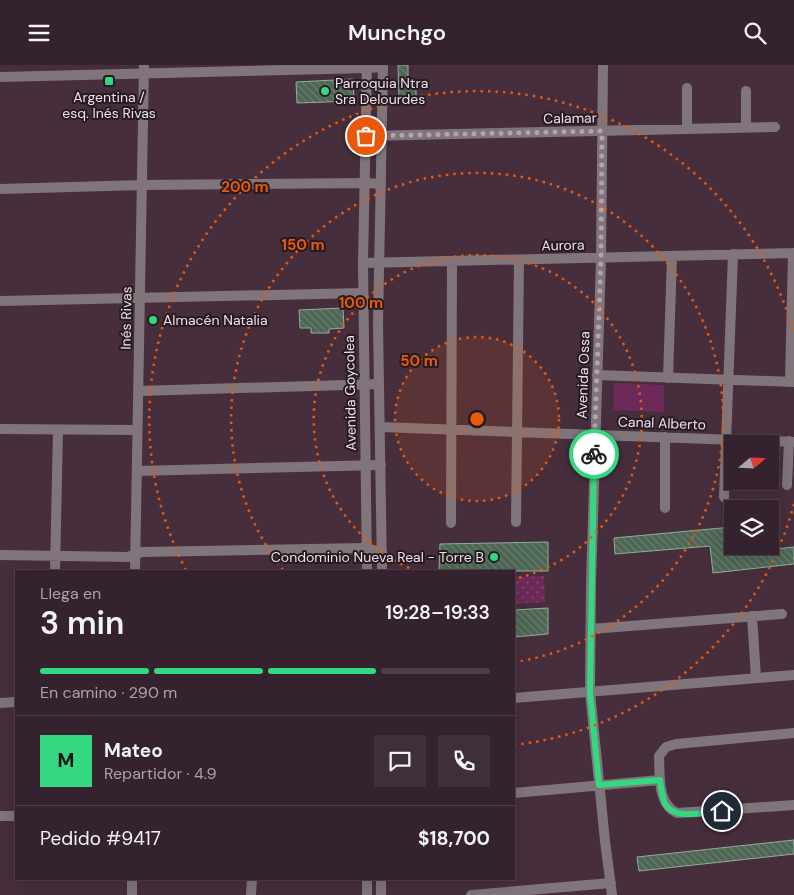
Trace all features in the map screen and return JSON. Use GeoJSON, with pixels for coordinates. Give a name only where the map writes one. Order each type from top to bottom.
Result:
{"type":"FeatureCollection","features":[{"type":"Feature","properties":{"kind":"street","name":"Avenida Ossa"},"geometry":{"type":"LineString","coordinates":[[603,65],[601,258],[595,435],[590,692],[612,895]]}},
{"type":"Feature","properties":{"kind":"street","name":"Avenida Goycolea"},"geometry":{"type":"LineString","coordinates":[[367,66],[363,263],[367,570]]}},
{"type":"Feature","properties":{"kind":"street"},"geometry":{"type":"LineString","coordinates":[[0,77],[144,70],[383,66],[379,384],[382,570]]}},
{"type":"Feature","properties":{"kind":"street","name":"Inés Rivas"},"geometry":{"type":"LineString","coordinates":[[135,570],[144,70]]}},
{"type":"Feature","properties":{"kind":"street"},"geometry":{"type":"LineString","coordinates":[[686,129],[687,88]]}},
{"type":"Feature","properties":{"kind":"street"},"geometry":{"type":"LineString","coordinates":[[746,91],[746,127]]}},
{"type":"Feature","properties":{"kind":"street","name":"Calamar"},"geometry":{"type":"LineString","coordinates":[[366,136],[775,127]]}},
{"type":"Feature","properties":{"kind":"street"},"geometry":{"type":"LineString","coordinates":[[0,189],[142,185],[365,183],[381,185]]}},
{"type":"Feature","properties":{"kind":"street"},"geometry":{"type":"LineString","coordinates":[[597,375],[792,382],[793,253]]}},
{"type":"Feature","properties":{"kind":"street","name":"Aurora"},"geometry":{"type":"LineString","coordinates":[[363,263],[793,253]]}},
{"type":"Feature","properties":{"kind":"street"},"geometry":{"type":"LineString","coordinates":[[726,435],[733,255]]}},
{"type":"Feature","properties":{"kind":"street"},"geometry":{"type":"LineString","coordinates":[[668,377],[672,256]]}},
{"type":"Feature","properties":{"kind":"street"},"geometry":{"type":"LineString","coordinates":[[516,522],[519,259]]}},
{"type":"Feature","properties":{"kind":"street"},"geometry":{"type":"LineString","coordinates":[[451,523],[452,261]]}},
{"type":"Feature","properties":{"kind":"street"},"geometry":{"type":"LineString","coordinates":[[0,301],[363,293]]}},
{"type":"Feature","properties":{"kind":"street"},"geometry":{"type":"LineString","coordinates":[[138,391],[379,384]]}},
{"type":"Feature","properties":{"kind":"street","name":"Canal Alberto"},"geometry":{"type":"LineString","coordinates":[[380,427],[724,439]]}},
{"type":"Feature","properties":{"kind":"street"},"geometry":{"type":"LineString","coordinates":[[0,429],[137,431]]}},
{"type":"Feature","properties":{"kind":"street"},"geometry":{"type":"LineString","coordinates":[[55,570],[58,430]]}},
{"type":"Feature","properties":{"kind":"street"},"geometry":{"type":"LineString","coordinates":[[665,437],[665,508]]}},
{"type":"Feature","properties":{"kind":"street"},"geometry":{"type":"LineString","coordinates":[[788,485],[791,442]]}},
{"type":"Feature","properties":{"kind":"street"},"geometry":{"type":"LineString","coordinates":[[136,471],[381,465]]}},
{"type":"Feature","properties":{"kind":"street"},"geometry":{"type":"LineString","coordinates":[[724,490],[724,497]]}},
{"type":"Feature","properties":{"kind":"street"},"geometry":{"type":"LineString","coordinates":[[0,555],[128,557],[148,552],[366,547],[382,552]]}},
{"type":"Feature","properties":{"kind":"street"},"geometry":{"type":"LineString","coordinates":[[591,629],[782,614]]}},
{"type":"Feature","properties":{"kind":"street"},"geometry":{"type":"LineString","coordinates":[[752,616],[756,678]]}},
{"type":"Feature","properties":{"kind":"street"},"geometry":{"type":"LineString","coordinates":[[515,698],[794,675]]}},
{"type":"Feature","properties":{"kind":"street"},"geometry":{"type":"LineString","coordinates":[[0,703],[15,702]]}},
{"type":"Feature","properties":{"kind":"street"},"geometry":{"type":"LineString","coordinates":[[794,733],[671,745],[666,747],[659,756],[663,798],[670,810],[677,813],[794,805]]}},
{"type":"Feature","properties":{"kind":"street"},"geometry":{"type":"LineString","coordinates":[[515,793],[660,780]]}},
{"type":"Feature","properties":{"kind":"street"},"geometry":{"type":"LineString","coordinates":[[0,816],[15,815]]}},
{"type":"Feature","properties":{"kind":"street"},"geometry":{"type":"LineString","coordinates":[[132,880],[132,895]]}},
{"type":"Feature","properties":{"kind":"street"},"geometry":{"type":"LineString","coordinates":[[251,895],[252,880]]}},
{"type":"Feature","properties":{"kind":"street"},"geometry":{"type":"LineString","coordinates":[[367,880],[367,895]]}},
{"type":"Feature","properties":{"kind":"street"},"geometry":{"type":"LineString","coordinates":[[381,880],[381,895]]}},
{"type":"Feature","properties":{"kind":"street"},"geometry":{"type":"LineString","coordinates":[[471,895],[611,883]]}},
{"type":"Feature","properties":{"kind":"shaded area"},"geometry":{"type":"Polygon","coordinates":[[[614,383],[664,385],[664,412],[613,410],[614,383]]]}},
{"type":"Feature","properties":{"kind":"shaded area"},"geometry":{"type":"Polygon","coordinates":[[[544,576],[545,602],[515,604],[515,577],[544,576]]]}},
{"type":"Feature","properties":{"kind":"building"},"geometry":{"type":"Polygon","coordinates":[[[398,65],[408,65],[408,81],[416,80],[416,100],[399,100],[398,65]]]}},
{"type":"Feature","properties":{"kind":"building","name":"Parroquia Ntra Sra Delourdes"},"geometry":{"type":"Polygon","coordinates":[[[353,79],[354,101],[297,103],[296,82],[353,79]]]}},
{"type":"Feature","properties":{"kind":"building"},"geometry":{"type":"Polygon","coordinates":[[[343,308],[344,328],[329,329],[329,333],[311,333],[311,328],[300,328],[299,310],[343,308]]]}},
{"type":"Feature","properties":{"kind":"building"},"geometry":{"type":"Polygon","coordinates":[[[724,528],[724,555],[779,555],[779,549],[794,547],[794,564],[713,573],[710,546],[615,554],[614,538],[724,528]]]}},
{"type":"Feature","properties":{"kind":"building","name":"Condominio Nueva Real - Torre B"},"geometry":{"type":"Polygon","coordinates":[[[548,542],[548,571],[439,570],[440,544],[548,542]]]}},
{"type":"Feature","properties":{"kind":"building"},"geometry":{"type":"Polygon","coordinates":[[[548,608],[548,634],[515,637],[515,610],[548,608]]]}},
{"type":"Feature","properties":{"kind":"building"},"geometry":{"type":"Polygon","coordinates":[[[794,840],[794,854],[639,871],[637,857],[794,840]]]}},
{"type":"Feature","properties":{"kind":"way so far"},"geometry":{"type":"LineString","coordinates":[[366,136],[602,131],[601,258],[594,454]]}},
{"type":"Feature","properties":{"kind":"place","name":"Argentina / esq. Inés Rivas"},"geometry":{"type":"Point","coordinates":[109,81]}},
{"type":"Feature","properties":{"kind":"place","name":"Parroquia Ntra Sra Delourdes"},"geometry":{"type":"Point","coordinates":[325,91]}},
{"type":"Feature","properties":{"kind":"place","name":"Almacén Natalia"},"geometry":{"type":"Point","coordinates":[153,320]}},
{"type":"Feature","properties":{"kind":"place","name":"Condominio Nueva Real - Torre B"},"geometry":{"type":"Point","coordinates":[494,557]}},
{"type":"Feature","properties":{"kind":"route"},"geometry":{"type":"LineString","coordinates":[[594,454],[590,692],[599,785],[660,780],[663,798],[670,810],[686,814],[722,811]]}}]}
